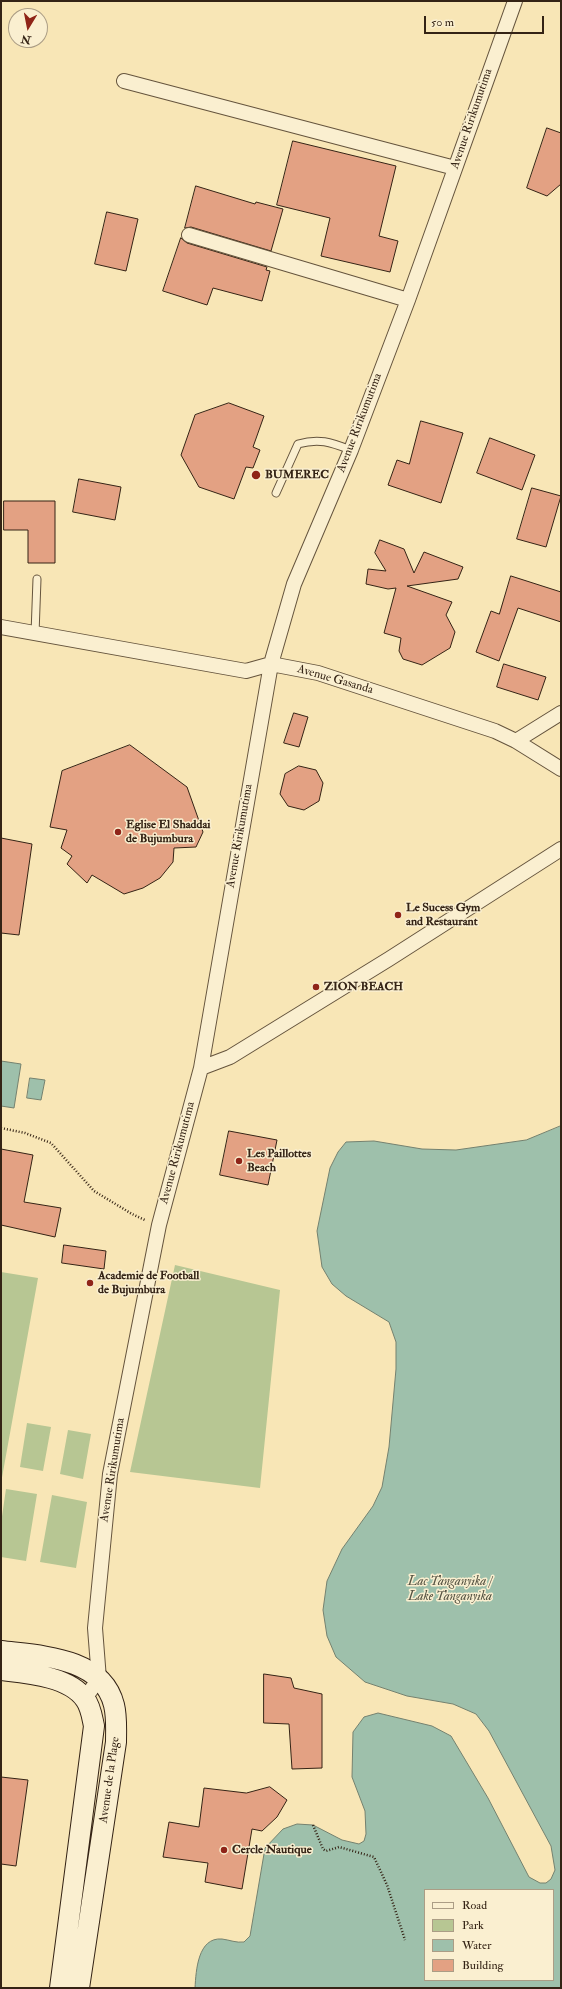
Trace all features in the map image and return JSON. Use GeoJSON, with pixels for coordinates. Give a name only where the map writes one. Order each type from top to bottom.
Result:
{"type":"FeatureCollection","features":[{"type":"Feature","properties":{"kind":"main road","name":"Avenue de la Plage"},"geometry":{"type":"LineString","coordinates":[[1,1651],[47,1657],[86,1668],[99,1679],[109,1692],[114,1705],[116,1742],[79,1988]]}},
{"type":"Feature","properties":{"kind":"main road"},"geometry":{"type":"LineString","coordinates":[[1,1670],[38,1674],[58,1680],[74,1688],[85,1698]]}},
{"type":"Feature","properties":{"kind":"main road","name":"Avenue de la Plage"},"geometry":{"type":"LineString","coordinates":[[60,1988],[94,1726],[90,1709],[85,1698]]}},
{"type":"Feature","properties":{"kind":"street","name":"Avenue Ririkumutima"},"geometry":{"type":"LineString","coordinates":[[99,1679],[95,1628],[108,1489],[159,1225],[202,1068],[270,664],[294,584],[351,450],[408,300],[515,1]]}},
{"type":"Feature","properties":{"kind":"street"},"geometry":{"type":"LineString","coordinates":[[124,81],[455,168]]}},
{"type":"Feature","properties":{"kind":"street"},"geometry":{"type":"LineString","coordinates":[[189,236],[408,300]]}},
{"type":"Feature","properties":{"kind":"street","name":"Avenue Gasanda"},"geometry":{"type":"LineString","coordinates":[[1,627],[246,671],[270,664],[318,673],[495,731],[516,741],[561,769]]}},
{"type":"Feature","properties":{"kind":"street"},"geometry":{"type":"LineString","coordinates":[[516,741],[561,713]]}},
{"type":"Feature","properties":{"kind":"street"},"geometry":{"type":"LineString","coordinates":[[202,1068],[230,1057],[390,959],[561,849]]}},
{"type":"Feature","properties":{"kind":"street"},"geometry":{"type":"LineString","coordinates":[[85,1698],[99,1679]]}},
{"type":"Feature","properties":{"kind":"lane"},"geometry":{"type":"LineString","coordinates":[[276,493],[298,444],[312,440],[338,445],[351,450]]}},
{"type":"Feature","properties":{"kind":"lane"},"geometry":{"type":"LineString","coordinates":[[35,634],[37,579]]}},
{"type":"Feature","properties":{"kind":"path"},"geometry":{"type":"LineString","coordinates":[[1,1128],[25,1133],[51,1143],[94,1191],[132,1214],[159,1225]]}},
{"type":"Feature","properties":{"kind":"path"},"geometry":{"type":"LineString","coordinates":[[313,1825],[323,1849],[326,1851],[339,1848],[374,1857],[386,1885],[405,1940]]}},
{"type":"Feature","properties":{"kind":"green space"},"geometry":{"type":"Polygon","coordinates":[[[175,1265],[280,1290],[260,1488],[130,1472],[175,1265]]]}},
{"type":"Feature","properties":{"kind":"green space"},"geometry":{"type":"Polygon","coordinates":[[[1,1272],[38,1278],[1,1483],[1,1272]]]}},
{"type":"Feature","properties":{"kind":"green space"},"geometry":{"type":"Polygon","coordinates":[[[27,1423],[51,1427],[43,1471],[20,1467],[27,1423]]]}},
{"type":"Feature","properties":{"kind":"green space"},"geometry":{"type":"Polygon","coordinates":[[[68,1430],[91,1434],[83,1479],[60,1474],[68,1430]]]}},
{"type":"Feature","properties":{"kind":"green space"},"geometry":{"type":"Polygon","coordinates":[[[6,1489],[37,1494],[26,1561],[1,1557],[1,1523],[6,1489]]]}},
{"type":"Feature","properties":{"kind":"green space"},"geometry":{"type":"Polygon","coordinates":[[[52,1495],[87,1502],[76,1568],[40,1562],[52,1495]]]}},
{"type":"Feature","properties":{"kind":"water"},"geometry":{"type":"Polygon","coordinates":[[[1,1061],[21,1064],[14,1108],[1,1106],[1,1061]]]}},
{"type":"Feature","properties":{"kind":"water"},"geometry":{"type":"Polygon","coordinates":[[[30,1078],[45,1080],[41,1100],[27,1098],[30,1078]]]}},
{"type":"Feature","properties":{"kind":"water","name":"Lac Tanganyika / Lake Tanganyika"},"geometry":{"type":"Polygon","coordinates":[[[561,1126],[561,1988],[195,1988],[196,1972],[200,1956],[208,1943],[214,1940],[222,1939],[244,1942],[250,1936],[265,1848],[283,1829],[297,1824],[313,1825],[342,1840],[359,1844],[364,1841],[366,1834],[365,1811],[352,1777],[353,1732],[364,1717],[378,1713],[432,1726],[451,1736],[488,1798],[529,1877],[540,1883],[546,1883],[551,1879],[555,1870],[551,1846],[489,1731],[476,1714],[453,1704],[407,1696],[365,1682],[336,1657],[327,1636],[323,1610],[327,1581],[342,1549],[373,1506],[382,1487],[389,1447],[396,1369],[396,1342],[389,1322],[346,1296],[332,1284],[322,1267],[317,1231],[330,1168],[338,1152],[346,1142],[374,1141],[422,1149],[456,1150],[526,1140],[561,1126]]]}},
{"type":"Feature","properties":{"kind":"building"},"geometry":{"type":"Polygon","coordinates":[[[547,128],[561,133],[561,184],[547,196],[527,188],[547,128]]]}},
{"type":"Feature","properties":{"kind":"building"},"geometry":{"type":"Polygon","coordinates":[[[293,141],[396,166],[379,236],[398,241],[390,272],[321,256],[330,218],[277,205],[293,141]]]}},
{"type":"Feature","properties":{"kind":"building"},"geometry":{"type":"Polygon","coordinates":[[[196,186],[255,204],[256,202],[283,209],[271,251],[191,227],[185,228],[196,186]]]}},
{"type":"Feature","properties":{"kind":"building"},"geometry":{"type":"Polygon","coordinates":[[[107,212],[138,219],[126,271],[95,264],[107,212]]]}},
{"type":"Feature","properties":{"kind":"building"},"geometry":{"type":"Polygon","coordinates":[[[181,238],[187,243],[267,267],[266,270],[270,271],[262,301],[213,288],[207,305],[163,291],[181,238]]]}},
{"type":"Feature","properties":{"kind":"building"},"geometry":{"type":"Polygon","coordinates":[[[229,403],[264,416],[253,447],[260,450],[253,468],[246,467],[234,499],[199,487],[181,455],[195,415],[229,403]]]}},
{"type":"Feature","properties":{"kind":"building"},"geometry":{"type":"Polygon","coordinates":[[[421,421],[463,433],[441,503],[388,485],[397,460],[409,464],[421,421]]]}},
{"type":"Feature","properties":{"kind":"building"},"geometry":{"type":"Polygon","coordinates":[[[490,438],[535,455],[522,490],[477,473],[490,438]]]}},
{"type":"Feature","properties":{"kind":"building"},"geometry":{"type":"Polygon","coordinates":[[[79,479],[121,487],[115,520],[73,512],[79,479]]]}},
{"type":"Feature","properties":{"kind":"building"},"geometry":{"type":"Polygon","coordinates":[[[532,488],[561,496],[546,547],[517,539],[532,488]]]}},
{"type":"Feature","properties":{"kind":"building"},"geometry":{"type":"Polygon","coordinates":[[[4,501],[55,501],[55,563],[28,563],[28,530],[4,530],[4,501]]]}},
{"type":"Feature","properties":{"kind":"building"},"geometry":{"type":"Polygon","coordinates":[[[380,540],[404,549],[414,573],[424,552],[463,567],[458,579],[407,586],[452,602],[446,615],[455,632],[450,648],[422,665],[403,659],[399,651],[401,638],[384,633],[396,588],[388,589],[366,584],[368,569],[386,571],[375,553],[380,540]]]}},
{"type":"Feature","properties":{"kind":"building"},"geometry":{"type":"Polygon","coordinates":[[[511,576],[561,592],[561,622],[518,608],[499,661],[476,652],[491,611],[499,614],[511,576]]]}},
{"type":"Feature","properties":{"kind":"building"},"geometry":{"type":"Polygon","coordinates":[[[504,664],[546,677],[538,700],[497,687],[504,664]]]}},
{"type":"Feature","properties":{"kind":"building"},"geometry":{"type":"Polygon","coordinates":[[[294,713],[308,717],[299,747],[284,743],[294,713]]]}},
{"type":"Feature","properties":{"kind":"building"},"geometry":{"type":"Polygon","coordinates":[[[130,745],[187,787],[203,832],[196,847],[174,848],[173,862],[160,878],[143,888],[124,894],[92,875],[87,883],[67,864],[72,856],[61,848],[67,830],[50,827],[62,771],[130,745]]]}},
{"type":"Feature","properties":{"kind":"building"},"geometry":{"type":"Polygon","coordinates":[[[299,766],[316,770],[323,783],[319,801],[304,810],[288,806],[280,794],[285,774],[299,766]]]}},
{"type":"Feature","properties":{"kind":"building"},"geometry":{"type":"Polygon","coordinates":[[[1,838],[32,844],[19,935],[1,933],[1,838]]]}},
{"type":"Feature","properties":{"kind":"building"},"geometry":{"type":"Polygon","coordinates":[[[229,1131],[277,1140],[268,1185],[220,1175],[229,1131]]]}},
{"type":"Feature","properties":{"kind":"building"},"geometry":{"type":"Polygon","coordinates":[[[1,1149],[33,1155],[24,1202],[61,1208],[55,1237],[1,1225],[1,1149]]]}},
{"type":"Feature","properties":{"kind":"building"},"geometry":{"type":"Polygon","coordinates":[[[64,1245],[106,1251],[104,1269],[62,1263],[64,1245]]]}},
{"type":"Feature","properties":{"kind":"building"},"geometry":{"type":"Polygon","coordinates":[[[264,1674],[291,1678],[294,1688],[322,1694],[322,1768],[292,1769],[289,1724],[264,1723],[264,1674]]]}},
{"type":"Feature","properties":{"kind":"building"},"geometry":{"type":"Polygon","coordinates":[[[1,1777],[28,1780],[16,1866],[1,1864],[1,1777]]]}},
{"type":"Feature","properties":{"kind":"building"},"geometry":{"type":"Polygon","coordinates":[[[270,1787],[287,1800],[277,1817],[262,1831],[252,1829],[242,1889],[205,1882],[208,1863],[163,1857],[169,1822],[199,1827],[204,1788],[246,1793],[270,1787]]]}},
{"type":"Feature","properties":{"kind":"place","name":"BUMEREC"},"geometry":{"type":"Point","coordinates":[256,475]}},
{"type":"Feature","properties":{"kind":"place","name":"Eglise El Shaddai de Bujumbura"},"geometry":{"type":"Point","coordinates":[118,832]}},
{"type":"Feature","properties":{"kind":"place","name":"Le Sucess Gym and Restaurant"},"geometry":{"type":"Point","coordinates":[398,915]}},
{"type":"Feature","properties":{"kind":"place","name":"ZION BEACH"},"geometry":{"type":"Point","coordinates":[316,987]}},
{"type":"Feature","properties":{"kind":"place","name":"Les Paillottes Beach"},"geometry":{"type":"Point","coordinates":[239,1161]}},
{"type":"Feature","properties":{"kind":"place","name":"Academie de Football de Bujumbura"},"geometry":{"type":"Point","coordinates":[90,1283]}},
{"type":"Feature","properties":{"kind":"place","name":"Cercle Nautique"},"geometry":{"type":"Point","coordinates":[224,1850]}}]}
